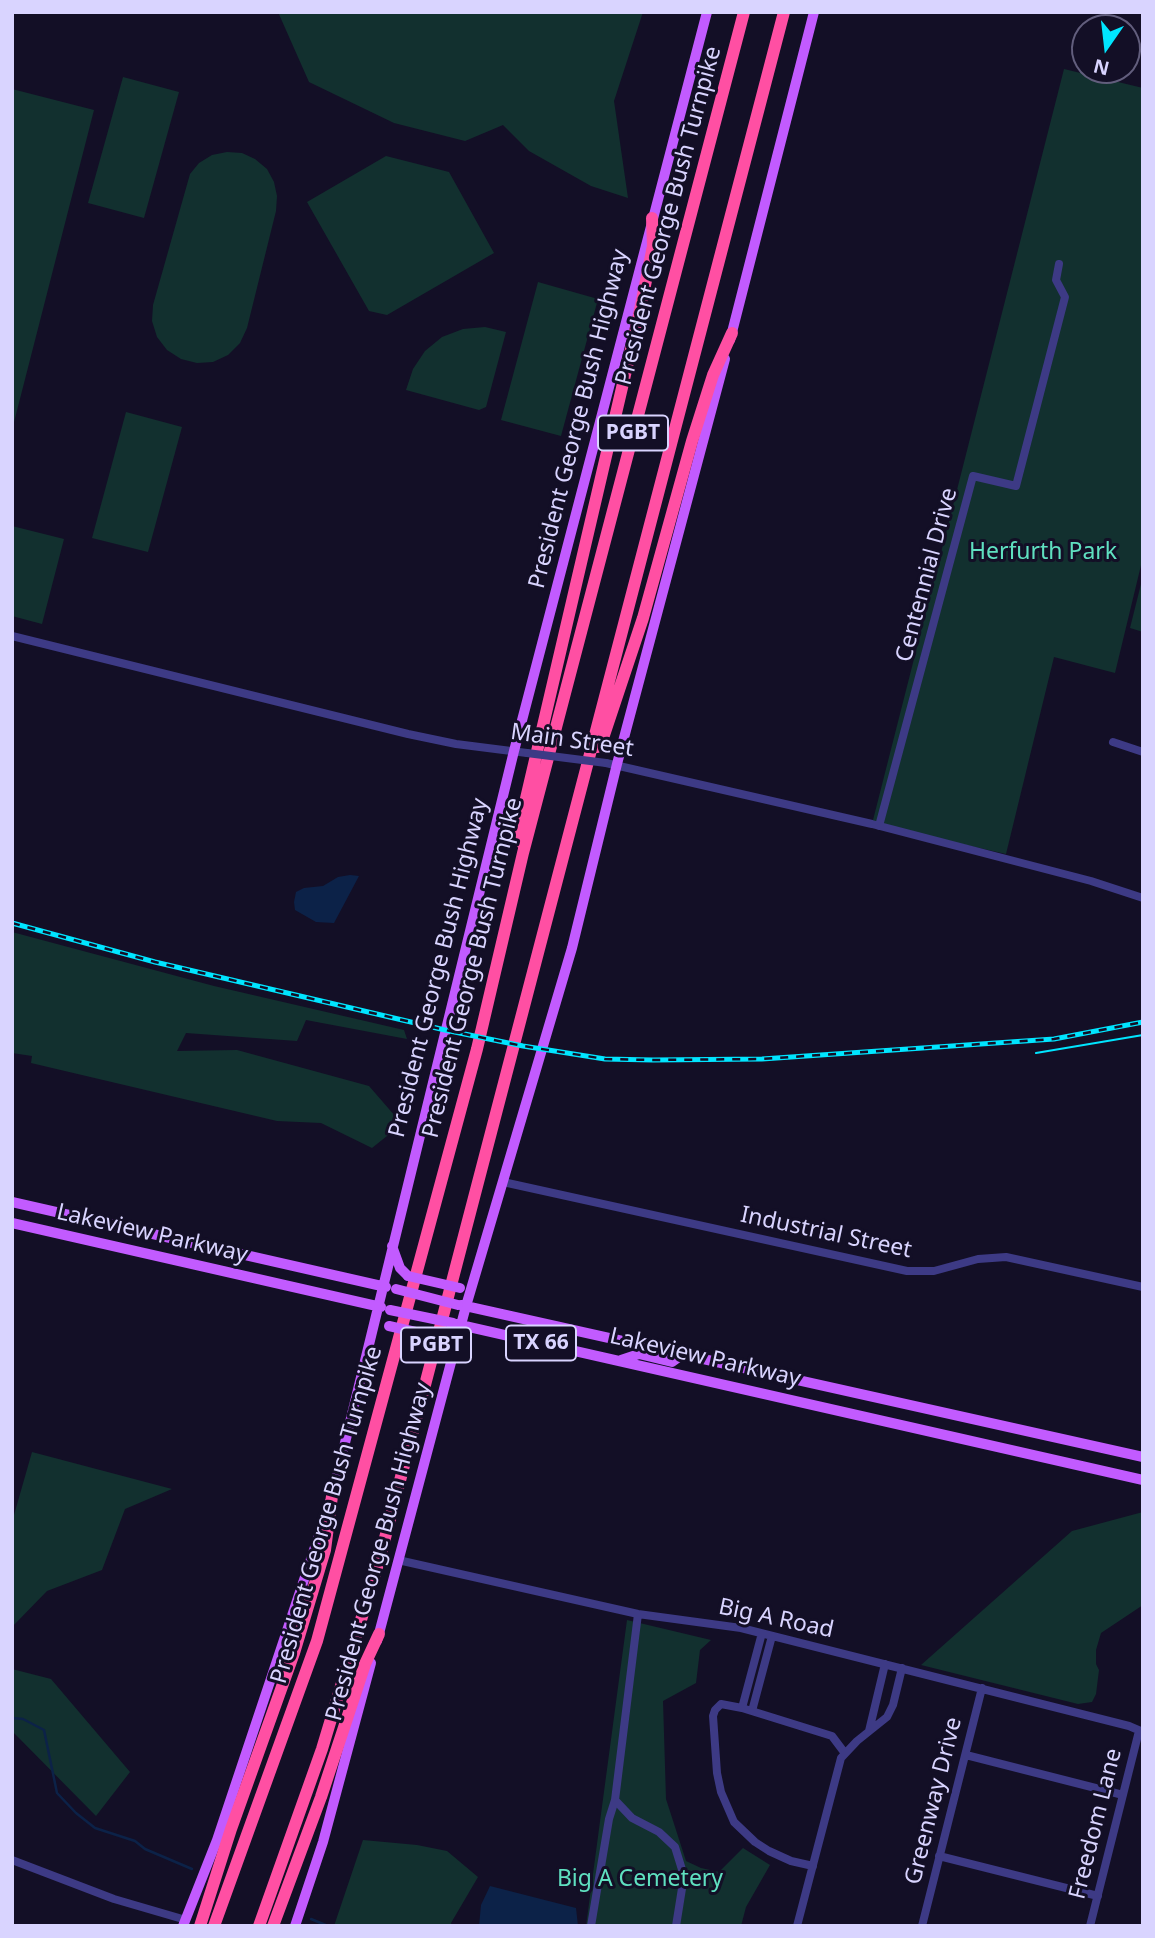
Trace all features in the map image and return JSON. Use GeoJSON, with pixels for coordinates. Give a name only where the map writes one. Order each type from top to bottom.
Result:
{"type":"FeatureCollection","features":[{"type":"Feature","properties":{"kind":"highway","name":"President George Bush Turnpike"},"geometry":{"type":"LineString","coordinates":[[214,1926],[317,1641],[477,1049],[523,853],[744,12]]}},
{"type":"Feature","properties":{"kind":"highway","name":"PGBT"},"geometry":{"type":"LineString","coordinates":[[259,1926],[322,1749],[380,1557],[784,12]]}},
{"type":"Feature","properties":{"kind":"highway"},"geometry":{"type":"LineString","coordinates":[[523,853],[520,824],[639,315],[653,246],[652,218]]}},
{"type":"Feature","properties":{"kind":"highway"},"geometry":{"type":"LineString","coordinates":[[589,758],[603,738],[631,654],[713,375],[732,333]]}},
{"type":"Feature","properties":{"kind":"highway"},"geometry":{"type":"LineString","coordinates":[[200,1926],[231,1829],[294,1653],[325,1550],[332,1496]]}},
{"type":"Feature","properties":{"kind":"highway"},"geometry":{"type":"LineString","coordinates":[[273,1926],[321,1797],[365,1664],[379,1634]]}},
{"type":"Feature","properties":{"kind":"main road","name":"President George Bush Highway"},"geometry":{"type":"LineString","coordinates":[[185,1923],[218,1840],[332,1496],[514,751],[707,12]]}},
{"type":"Feature","properties":{"kind":"main road","name":"President George Bush Highway"},"geometry":{"type":"LineString","coordinates":[[295,1926],[323,1842],[449,1372],[462,1306],[473,1282],[572,948],[611,764],[670,570],[814,12]]}},
{"type":"Feature","properties":{"kind":"main road","name":"Lakeview Parkway"},"geometry":{"type":"LineString","coordinates":[[12,1202],[462,1306],[1143,1457]]}},
{"type":"Feature","properties":{"kind":"main road","name":"Lakeview Parkway"},"geometry":{"type":"LineString","coordinates":[[12,1223],[1143,1480]]}},
{"type":"Feature","properties":{"kind":"main road"},"geometry":{"type":"LineString","coordinates":[[193,1265],[197,1244]]}},
{"type":"Feature","properties":{"kind":"main road"},"geometry":{"type":"LineString","coordinates":[[392,1246],[400,1268],[408,1276],[460,1288],[473,1282]]}},
{"type":"Feature","properties":{"kind":"main road"},"geometry":{"type":"LineString","coordinates":[[367,1348],[380,1330],[389,1326],[442,1338],[450,1349],[449,1372]]}},
{"type":"Feature","properties":{"kind":"main road"},"geometry":{"type":"LineString","coordinates":[[621,1360],[639,1354],[672,1362],[683,1354]]}},
{"type":"Feature","properties":{"kind":"main road"},"geometry":{"type":"LineString","coordinates":[[788,1399],[793,1379]]}},
{"type":"Feature","properties":{"kind":"main road"},"geometry":{"type":"LineString","coordinates":[[998,1447],[1003,1426]]}},
{"type":"Feature","properties":{"kind":"street","name":"Centennial Drive"},"geometry":{"type":"LineString","coordinates":[[878,826],[973,476],[1016,486],[1065,298],[1056,280],[1059,264]]}},
{"type":"Feature","properties":{"kind":"street","name":"Main Street"},"geometry":{"type":"LineString","coordinates":[[12,636],[408,734],[456,744],[611,764],[878,826],[1143,898]]}},
{"type":"Feature","properties":{"kind":"street"},"geometry":{"type":"LineString","coordinates":[[1113,741],[1143,752]]}},
{"type":"Feature","properties":{"kind":"street","name":"Main Street"},"geometry":{"type":"LineString","coordinates":[[1125,891],[1143,892]]}},
{"type":"Feature","properties":{"kind":"street","name":"Industrial Street"},"geometry":{"type":"LineString","coordinates":[[503,1182],[907,1271],[934,1271],[978,1259],[1006,1257],[1143,1287]]}},
{"type":"Feature","properties":{"kind":"street","name":"Big A Road"},"geometry":{"type":"LineString","coordinates":[[398,1560],[638,1614],[741,1628],[1129,1726],[1141,1732]]}},
{"type":"Feature","properties":{"kind":"street"},"geometry":{"type":"LineString","coordinates":[[591,1926],[609,1819],[615,1800],[638,1614]]}},
{"type":"Feature","properties":{"kind":"street"},"geometry":{"type":"LineString","coordinates":[[742,1708],[762,1633]]}},
{"type":"Feature","properties":{"kind":"street"},"geometry":{"type":"LineString","coordinates":[[752,1711],[772,1636]]}},
{"type":"Feature","properties":{"kind":"street"},"geometry":{"type":"LineString","coordinates":[[869,1731],[886,1664]]}},
{"type":"Feature","properties":{"kind":"street"},"geometry":{"type":"LineString","coordinates":[[797,1926],[845,1752],[887,1717],[893,1705],[902,1668]]}},
{"type":"Feature","properties":{"kind":"street","name":"Greenway Drive"},"geometry":{"type":"LineString","coordinates":[[922,1924],[982,1688]]}},
{"type":"Feature","properties":{"kind":"street"},"geometry":{"type":"LineString","coordinates":[[813,1866],[791,1861],[755,1842],[734,1822],[723,1801],[717,1773],[713,1716],[722,1704],[742,1708],[832,1736],[845,1752]]}},
{"type":"Feature","properties":{"kind":"street","name":"Freedom Lane"},"geometry":{"type":"LineString","coordinates":[[1090,1926],[1141,1732]]}},
{"type":"Feature","properties":{"kind":"street"},"geometry":{"type":"LineString","coordinates":[[966,1755],[1123,1795]]}},
{"type":"Feature","properties":{"kind":"street"},"geometry":{"type":"LineString","coordinates":[[615,1800],[632,1818],[659,1832],[675,1847],[684,1876],[676,1926]]}},
{"type":"Feature","properties":{"kind":"street"},"geometry":{"type":"LineString","coordinates":[[939,1856],[1098,1896]]}},
{"type":"Feature","properties":{"kind":"street"},"geometry":{"type":"LineString","coordinates":[[12,1860],[185,1923]]}},
{"type":"Feature","properties":{"kind":"green space"},"geometry":{"type":"Polygon","coordinates":[[[278,12],[643,12],[614,101],[628,198],[591,186],[529,151],[503,125],[465,141],[394,123],[309,82],[278,12]]]}},
{"type":"Feature","properties":{"kind":"green space","name":"Herfurth Park"},"geometry":{"type":"Polygon","coordinates":[[[1064,69],[1071,71],[1071,84],[1126,84],[1143,88],[1143,557],[1115,673],[1054,657],[1006,854],[872,824],[1064,69]]]}},
{"type":"Feature","properties":{"kind":"green space"},"geometry":{"type":"Polygon","coordinates":[[[123,77],[179,92],[144,218],[88,203],[123,77]]]}},
{"type":"Feature","properties":{"kind":"green space"},"geometry":{"type":"Polygon","coordinates":[[[12,89],[94,110],[12,430],[12,89]]]}},
{"type":"Feature","properties":{"kind":"green space"},"geometry":{"type":"Polygon","coordinates":[[[242,153],[267,169],[277,196],[276,211],[247,328],[240,343],[228,355],[213,362],[197,363],[181,359],[167,350],[157,337],[152,321],[153,305],[190,174],[199,163],[212,155],[242,153]]]}},
{"type":"Feature","properties":{"kind":"green space"},"geometry":{"type":"Polygon","coordinates":[[[386,156],[449,172],[494,253],[387,315],[369,311],[307,202],[386,156]]]}},
{"type":"Feature","properties":{"kind":"green space"},"geometry":{"type":"Polygon","coordinates":[[[538,282],[598,299],[561,436],[501,420],[538,282]]]}},
{"type":"Feature","properties":{"kind":"green space"},"geometry":{"type":"Polygon","coordinates":[[[485,327],[506,332],[486,407],[479,410],[406,390],[413,369],[425,351],[442,337],[463,329],[485,327]]]}},
{"type":"Feature","properties":{"kind":"green space"},"geometry":{"type":"Polygon","coordinates":[[[126,412],[182,427],[148,552],[92,538],[126,412]]]}},
{"type":"Feature","properties":{"kind":"green space"},"geometry":{"type":"Polygon","coordinates":[[[12,526],[64,539],[42,624],[12,616],[12,526]]]}},
{"type":"Feature","properties":{"kind":"green space"},"geometry":{"type":"Polygon","coordinates":[[[1143,576],[1143,632],[1130,628],[1143,576]]]}},
{"type":"Feature","properties":{"kind":"green space"},"geometry":{"type":"Polygon","coordinates":[[[12,932],[214,986],[404,1030],[407,1039],[306,1020],[297,1041],[186,1033],[177,1051],[237,1050],[369,1086],[402,1124],[372,1148],[321,1123],[277,1121],[31,1063],[32,1056],[12,1053],[12,932]]]}},
{"type":"Feature","properties":{"kind":"green space"},"geometry":{"type":"Polygon","coordinates":[[[32,1452],[172,1489],[125,1509],[102,1570],[47,1591],[12,1627],[12,1522],[32,1452]]]}},
{"type":"Feature","properties":{"kind":"green space"},"geometry":{"type":"Polygon","coordinates":[[[1143,1512],[1143,1605],[1101,1633],[1096,1650],[1099,1670],[1096,1694],[1092,1702],[1078,1704],[921,1665],[1072,1531],[1143,1512]]]}},
{"type":"Feature","properties":{"kind":"green space","name":"Big A Cemetery"},"geometry":{"type":"Polygon","coordinates":[[[627,1620],[711,1640],[700,1650],[696,1683],[663,1701],[666,1799],[686,1861],[719,1872],[743,1848],[770,1865],[746,1907],[741,1926],[586,1926],[627,1620]]]}},
{"type":"Feature","properties":{"kind":"green space"},"geometry":{"type":"Polygon","coordinates":[[[12,1669],[51,1679],[130,1772],[96,1816],[12,1731],[12,1669]]]}},
{"type":"Feature","properties":{"kind":"green space"},"geometry":{"type":"Polygon","coordinates":[[[363,1840],[447,1851],[478,1877],[451,1923],[452,1926],[334,1926],[363,1840]]]}},
{"type":"Feature","properties":{"kind":"water"},"geometry":{"type":"Polygon","coordinates":[[[359,876],[334,923],[316,922],[295,910],[296,892],[304,888],[323,886],[338,877],[359,876]]]}},
{"type":"Feature","properties":{"kind":"water"},"geometry":{"type":"Polygon","coordinates":[[[490,1886],[576,1908],[578,1926],[479,1926],[481,1905],[490,1886]]]}},
{"type":"Feature","properties":{"kind":"waterway"},"geometry":{"type":"LineString","coordinates":[[12,1718],[23,1719],[44,1730],[57,1793],[76,1813],[95,1828],[135,1841],[145,1849],[192,1869]]}},
{"type":"Feature","properties":{"kind":"waterway"},"geometry":{"type":"LineString","coordinates":[[311,1919],[328,1926]]}},
{"type":"Feature","properties":{"kind":"tram line"},"geometry":{"type":"LineString","coordinates":[[1036,1053],[1143,1035]]}},
{"type":"Feature","properties":{"kind":"railway"},"geometry":{"type":"LineString","coordinates":[[12,923],[155,962],[445,1030],[605,1059],[762,1059],[1054,1039],[1143,1022]]}}]}
